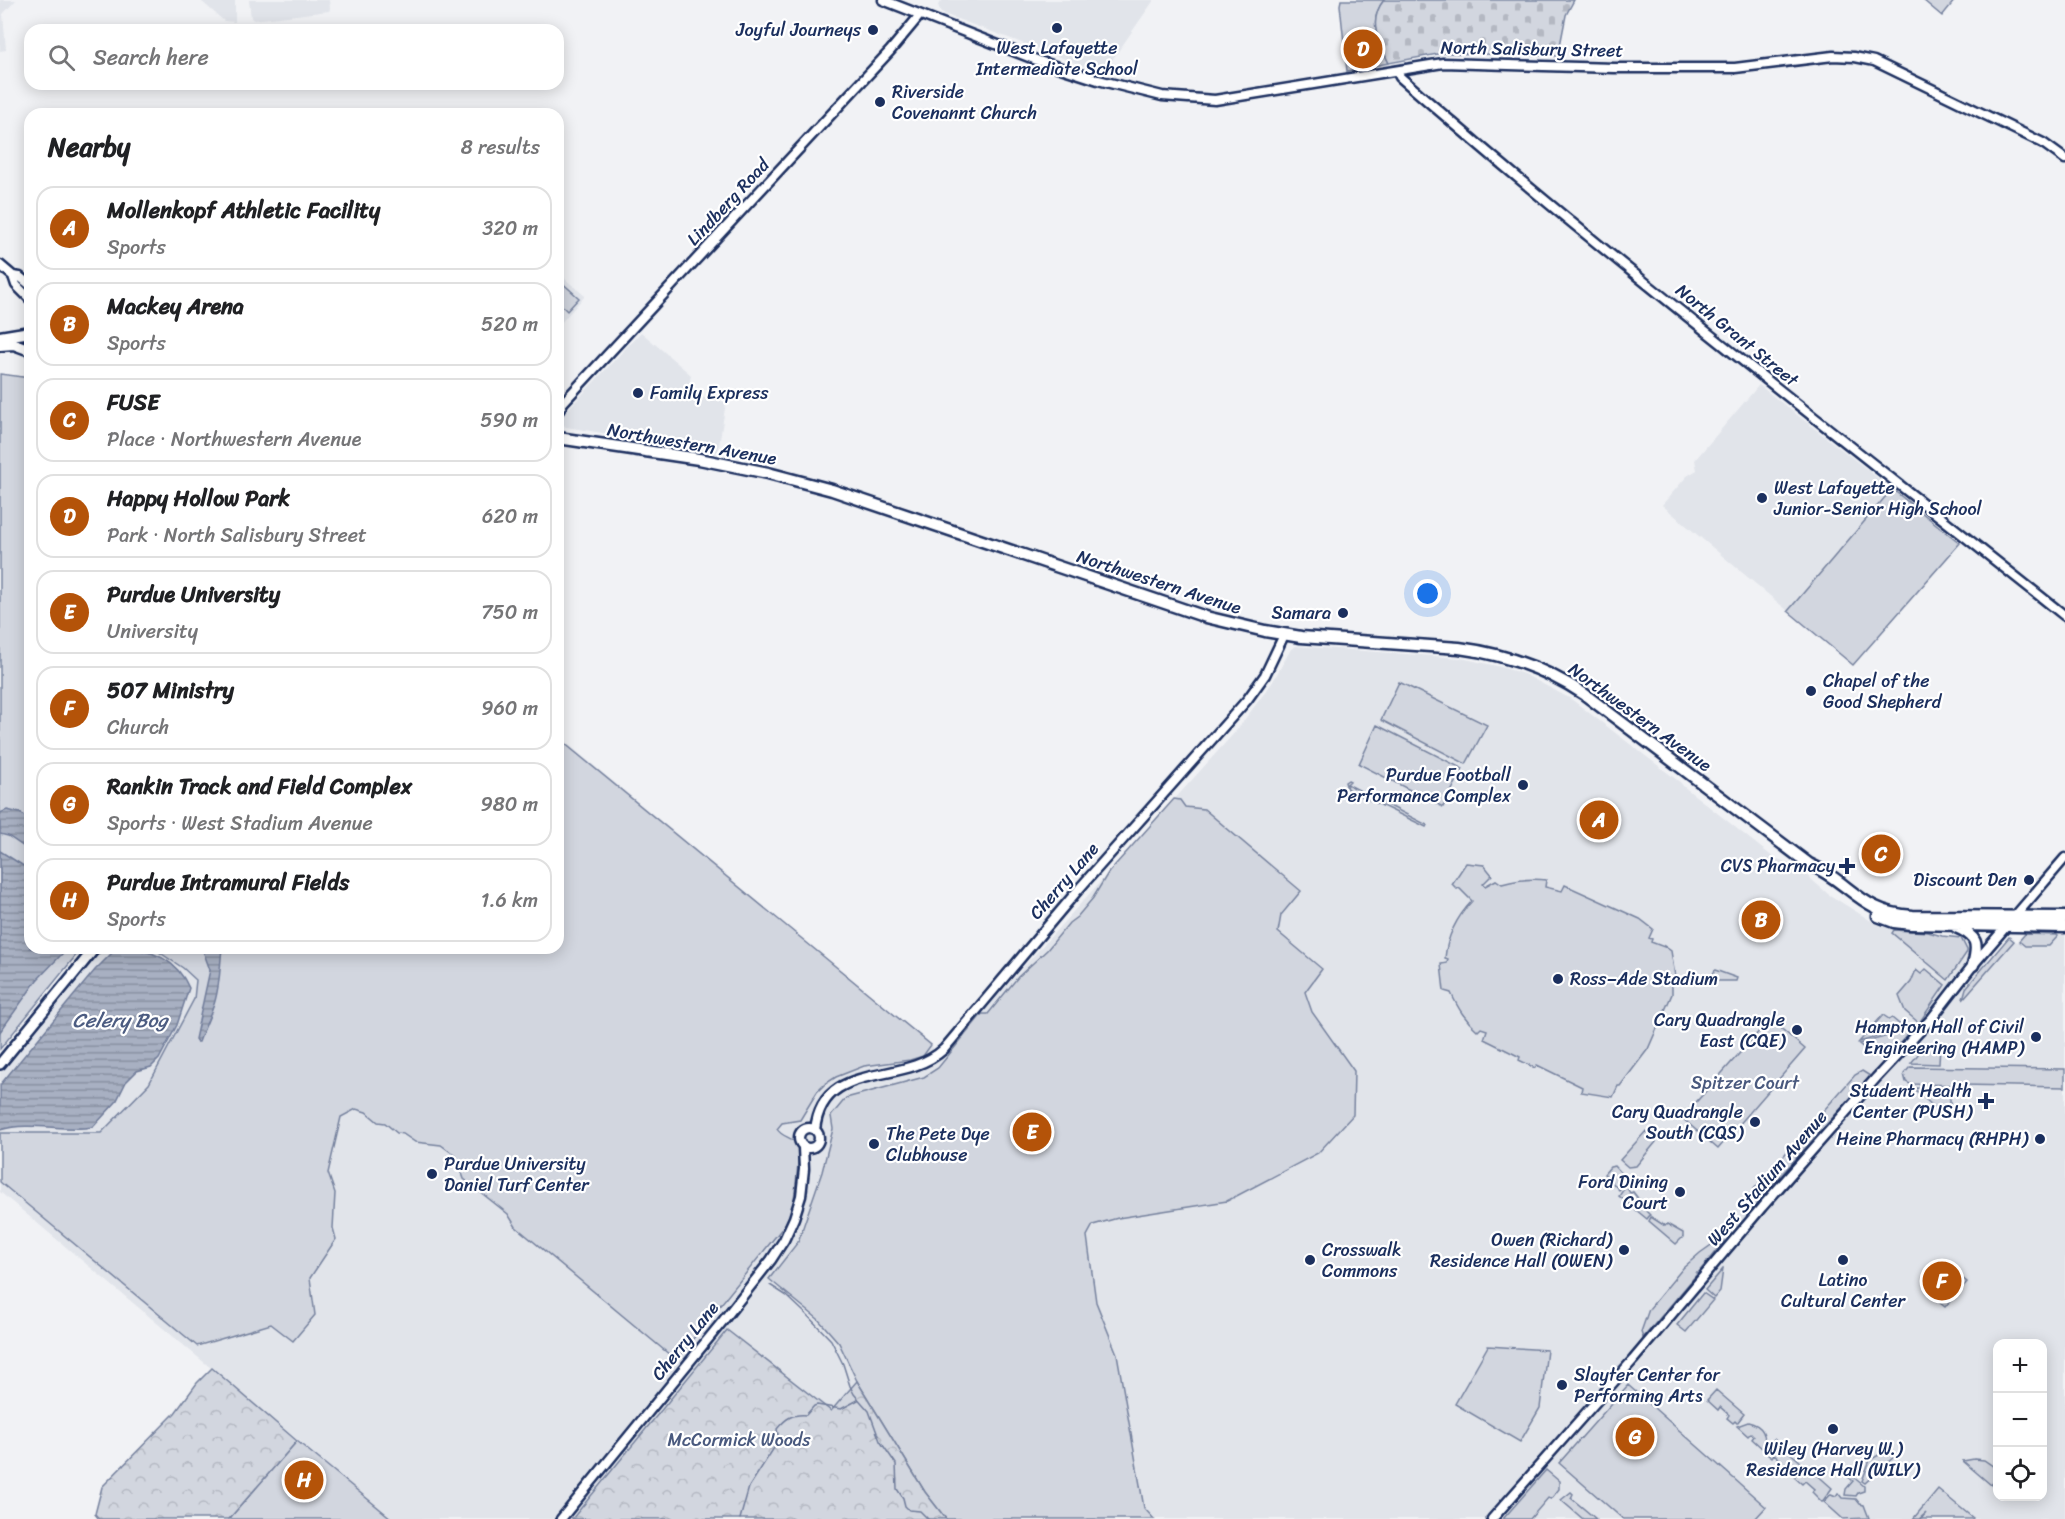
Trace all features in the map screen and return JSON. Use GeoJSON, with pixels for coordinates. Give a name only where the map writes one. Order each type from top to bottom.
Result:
{"type":"FeatureCollection","features":[{"type":"Feature","properties":{"kind":"main road"},"geometry":{"type":"LineString","coordinates":[[0,337],[24,333]]}},
{"type":"Feature","properties":{"kind":"main road"},"geometry":{"type":"LineString","coordinates":[[0,345],[14,344],[24,348]]}},
{"type":"Feature","properties":{"kind":"main road","name":"Northwestern Avenue"},"geometry":{"type":"LineString","coordinates":[[564,438],[699,459],[768,473],[832,490],[1206,617],[1284,635],[1480,651],[1534,666],[1584,694],[1809,864],[1820,869],[1867,904],[1889,913],[1913,916],[2065,917]]}},
{"type":"Feature","properties":{"kind":"main road","name":"Northwestern Avenue"},"geometry":{"type":"LineString","coordinates":[[1809,864],[1816,874],[1854,903],[1881,918],[1911,924],[2065,927]]}},
{"type":"Feature","properties":{"kind":"main road"},"geometry":{"type":"LineString","coordinates":[[1953,926],[1968,933],[1975,940],[1977,951],[1974,965]]}},
{"type":"Feature","properties":{"kind":"main road"},"geometry":{"type":"LineString","coordinates":[[0,1064],[90,954]]}},
{"type":"Feature","properties":{"kind":"street","name":"North Salisbury Street"},"geometry":{"type":"LineString","coordinates":[[883,0],[1051,65],[1098,80],[1162,96],[1215,100],[1443,63],[1614,68],[1735,68],[1814,57],[1854,57],[1874,61],[2043,143],[2065,159]]}},
{"type":"Feature","properties":{"kind":"street","name":"Lindberg Road"},"geometry":{"type":"LineString","coordinates":[[564,403],[890,51],[920,15]]}},
{"type":"Feature","properties":{"kind":"street","name":"North Grant Street"},"geometry":{"type":"LineString","coordinates":[[1397,71],[1400,77],[1469,136],[1666,300],[2065,616]]}},
{"type":"Feature","properties":{"kind":"street"},"geometry":{"type":"LineString","coordinates":[[0,266],[13,276],[24,280]]}},
{"type":"Feature","properties":{"kind":"street"},"geometry":{"type":"LineString","coordinates":[[13,276],[15,285],[24,293]]}},
{"type":"Feature","properties":{"kind":"street","name":"Cherry Lane"},"geometry":{"type":"LineString","coordinates":[[811,1129],[818,1111],[831,1092],[853,1081],[918,1066],[929,1061],[944,1049],[1078,890],[1247,700],[1265,675],[1284,635]]}},
{"type":"Feature","properties":{"kind":"street","name":"West Stadium Avenue"},"geometry":{"type":"LineString","coordinates":[[1491,1519],[1633,1360],[1762,1207],[1932,1018],[2065,858]]}},
{"type":"Feature","properties":{"kind":"street"},"geometry":{"type":"LineString","coordinates":[[811,1129],[819,1139],[816,1145],[807,1148],[799,1142],[799,1136],[802,1131],[811,1129]]}},
{"type":"Feature","properties":{"kind":"street","name":"Cherry Lane"},"geometry":{"type":"LineString","coordinates":[[561,1519],[771,1260],[794,1218],[801,1196],[807,1148]]}},
{"type":"Feature","properties":{"kind":"shaded area"},"geometry":{"type":"Polygon","coordinates":[[[0,0],[16,0],[3,14],[6,50],[0,51],[0,0]]]}},
{"type":"Feature","properties":{"kind":"shaded area"},"geometry":{"type":"Polygon","coordinates":[[[200,0],[235,0],[235,22],[224,21],[200,0]]]}},
{"type":"Feature","properties":{"kind":"shaded area"},"geometry":{"type":"Polygon","coordinates":[[[249,0],[329,0],[330,9],[329,11],[254,20],[251,18],[249,0]]]}},
{"type":"Feature","properties":{"kind":"shaded area","name":"West Lafayette Intermediate School"},"geometry":{"type":"Polygon","coordinates":[[[943,0],[1154,0],[1103,73],[941,13],[938,5],[943,0]]]}},
{"type":"Feature","properties":{"kind":"shaded area"},"geometry":{"type":"Polygon","coordinates":[[[564,278],[585,296],[564,319],[564,278]]]}},
{"type":"Feature","properties":{"kind":"shaded area"},"geometry":{"type":"Polygon","coordinates":[[[641,332],[691,375],[687,395],[726,402],[718,452],[566,427],[564,414],[641,332]]]}},
{"type":"Feature","properties":{"kind":"shaded area"},"geometry":{"type":"Polygon","coordinates":[[[1759,385],[1892,489],[1788,611],[1662,505],[1687,476],[1697,470],[1695,460],[1759,385]]]}},
{"type":"Feature","properties":{"kind":"shaded area"},"geometry":{"type":"Polygon","coordinates":[[[1296,646],[1461,658],[1501,667],[1524,674],[1571,699],[1774,858],[1803,872],[1828,894],[1876,924],[1900,930],[1928,931],[1942,936],[1963,938],[1989,960],[2010,936],[2016,942],[2024,934],[2065,935],[2065,1519],[392,1519],[0,1192],[0,1071],[95,954],[564,954],[564,741],[933,1047],[933,1052],[943,1059],[1236,731],[1272,683],[1291,649],[1296,646]]]}},
{"type":"Feature","properties":{"kind":"green space"},"geometry":{"type":"Polygon","coordinates":[[[1341,0],[1384,0],[1376,16],[1375,24],[1389,63],[1347,71],[1341,0]]]}},
{"type":"Feature","properties":{"kind":"green space"},"geometry":{"type":"Polygon","coordinates":[[[1384,0],[1574,0],[1566,15],[1558,56],[1443,53],[1389,63],[1375,24],[1379,8],[1384,0]]]}},
{"type":"Feature","properties":{"kind":"green space"},"geometry":{"type":"Polygon","coordinates":[[[1923,0],[1955,0],[1942,16],[1923,0]]]}},
{"type":"Feature","properties":{"kind":"green space"},"geometry":{"type":"Polygon","coordinates":[[[564,284],[579,298],[567,311],[564,308],[564,284]]]}},
{"type":"Feature","properties":{"kind":"green space"},"geometry":{"type":"Polygon","coordinates":[[[0,374],[24,377],[24,954],[77,954],[0,1049],[0,374]]]}},
{"type":"Feature","properties":{"kind":"green space"},"geometry":{"type":"Polygon","coordinates":[[[1892,489],[1960,543],[1853,665],[1788,611],[1892,489]]]}},
{"type":"Feature","properties":{"kind":"green space"},"geometry":{"type":"Polygon","coordinates":[[[1399,682],[1487,725],[1466,764],[1381,720],[1399,682]]]}},
{"type":"Feature","properties":{"kind":"green space"},"geometry":{"type":"Polygon","coordinates":[[[1377,725],[1463,769],[1443,807],[1359,764],[1377,725]]]}},
{"type":"Feature","properties":{"kind":"green space"},"geometry":{"type":"Polygon","coordinates":[[[564,743],[931,1045],[923,1056],[864,1066],[836,1077],[817,1092],[800,1120],[782,1123],[777,1129],[794,1141],[798,1147],[790,1217],[676,1360],[516,1227],[508,1214],[464,1179],[456,1156],[441,1145],[415,1142],[397,1133],[385,1123],[378,1122],[366,1112],[356,1109],[341,1117],[328,1173],[335,1193],[333,1228],[336,1239],[310,1278],[315,1315],[293,1341],[271,1324],[197,1346],[0,1182],[0,1133],[101,1133],[149,1084],[194,999],[196,980],[162,954],[564,954],[564,743]]]}},
{"type":"Feature","properties":{"kind":"green space"},"geometry":{"type":"Polygon","coordinates":[[[1350,781],[1347,784],[1427,825],[1426,827],[1347,789],[1345,782],[1350,781]]]}},
{"type":"Feature","properties":{"kind":"green space"},"geometry":{"type":"Polygon","coordinates":[[[1174,799],[1180,800],[1185,807],[1204,809],[1301,891],[1281,915],[1278,932],[1322,969],[1305,992],[1312,1012],[1354,1071],[1353,1115],[1318,1153],[1227,1201],[1118,1218],[1093,1225],[1087,1236],[1096,1302],[1117,1354],[1144,1508],[1154,1519],[946,1519],[925,1492],[857,1381],[839,1343],[818,1319],[769,1279],[798,1242],[822,1172],[833,1129],[831,1116],[846,1098],[924,1077],[938,1068],[982,1014],[988,1014],[1018,977],[1077,917],[1093,898],[1108,873],[1174,799]]]}},
{"type":"Feature","properties":{"kind":"green space","name":"Ross–Ade Stadium"},"geometry":{"type":"Polygon","coordinates":[[[1466,863],[1484,865],[1492,875],[1483,884],[1485,886],[1496,880],[1502,884],[1535,879],[1546,880],[1545,887],[1562,891],[1565,885],[1640,919],[1653,929],[1649,938],[1652,939],[1651,942],[1671,951],[1675,976],[1672,981],[1672,994],[1648,1049],[1618,1086],[1613,1097],[1581,1092],[1582,1087],[1537,1065],[1535,1068],[1519,1060],[1520,1057],[1484,1039],[1487,1030],[1481,1028],[1478,1031],[1473,1027],[1462,1014],[1451,993],[1444,991],[1441,964],[1447,963],[1448,959],[1445,958],[1450,935],[1472,901],[1452,884],[1466,863]]]}},
{"type":"Feature","properties":{"kind":"green space"},"geometry":{"type":"Polygon","coordinates":[[[1894,930],[1928,932],[1961,938],[1967,952],[1948,980],[1892,933],[1894,930]]]}},
{"type":"Feature","properties":{"kind":"green space"},"geometry":{"type":"Polygon","coordinates":[[[2025,934],[2058,936],[2049,946],[2025,946],[2019,941],[2025,934]]]}},
{"type":"Feature","properties":{"kind":"green space"},"geometry":{"type":"Polygon","coordinates":[[[2009,937],[2014,941],[1963,999],[1966,988],[2009,937]]]}},
{"type":"Feature","properties":{"kind":"green space"},"geometry":{"type":"Polygon","coordinates":[[[1926,969],[1945,985],[1919,1023],[1905,1011],[1899,996],[1911,982],[1916,970],[1921,974],[1926,969]]]}},
{"type":"Feature","properties":{"kind":"green space"},"geometry":{"type":"Polygon","coordinates":[[[1715,970],[1737,978],[1736,981],[1684,981],[1686,977],[1711,978],[1715,970]]]}},
{"type":"Feature","properties":{"kind":"green space"},"geometry":{"type":"Polygon","coordinates":[[[1883,1015],[1889,1019],[1892,1018],[1905,1029],[1859,1042],[1883,1015]]]}},
{"type":"Feature","properties":{"kind":"green space","name":"Spitzer Court"},"geometry":{"type":"Polygon","coordinates":[[[1770,1019],[1805,1049],[1718,1149],[1682,1118],[1770,1019]]]}},
{"type":"Feature","properties":{"kind":"green space"},"geometry":{"type":"Polygon","coordinates":[[[1909,1030],[1909,1033],[1892,1052],[1872,1055],[1859,1044],[1909,1030]]]}},
{"type":"Feature","properties":{"kind":"green space"},"geometry":{"type":"Polygon","coordinates":[[[1928,1043],[1940,1044],[1939,1064],[1911,1063],[1925,1048],[1928,1043]]]}},
{"type":"Feature","properties":{"kind":"green space"},"geometry":{"type":"Polygon","coordinates":[[[1910,1067],[2065,1069],[2065,1087],[1910,1084],[1906,1082],[1904,1074],[1910,1067]]]}},
{"type":"Feature","properties":{"kind":"green space"},"geometry":{"type":"Polygon","coordinates":[[[1862,1071],[1870,1076],[1758,1201],[1754,1189],[1855,1075],[1862,1071]]]}},
{"type":"Feature","properties":{"kind":"green space"},"geometry":{"type":"Polygon","coordinates":[[[1913,1088],[1949,1088],[1950,1107],[1934,1107],[1913,1088]]]}},
{"type":"Feature","properties":{"kind":"green space"},"geometry":{"type":"Polygon","coordinates":[[[1646,1131],[1656,1142],[1636,1166],[1628,1167],[1620,1160],[1646,1131]]]}},
{"type":"Feature","properties":{"kind":"green space"},"geometry":{"type":"Polygon","coordinates":[[[1615,1166],[1624,1176],[1621,1177],[1625,1184],[1619,1190],[1604,1174],[1610,1167],[1615,1166]]]}},
{"type":"Feature","properties":{"kind":"green space"},"geometry":{"type":"Polygon","coordinates":[[[1626,1186],[1650,1215],[1647,1219],[1619,1196],[1626,1186]]]}},
{"type":"Feature","properties":{"kind":"green space"},"geometry":{"type":"Polygon","coordinates":[[[1651,1217],[1683,1233],[1683,1237],[1676,1244],[1649,1221],[1651,1217]]]}},
{"type":"Feature","properties":{"kind":"green space"},"geometry":{"type":"Polygon","coordinates":[[[1715,1239],[1724,1241],[1643,1338],[1641,1332],[1649,1309],[1683,1268],[1714,1243],[1715,1239]]]}},
{"type":"Feature","properties":{"kind":"green space"},"geometry":{"type":"Polygon","coordinates":[[[1723,1269],[1720,1291],[1714,1298],[1705,1290],[1723,1269]]]}},
{"type":"Feature","properties":{"kind":"green space"},"geometry":{"type":"Polygon","coordinates":[[[1956,1273],[1967,1282],[1945,1307],[1935,1299],[1956,1273]]]}},
{"type":"Feature","properties":{"kind":"green space"},"geometry":{"type":"Polygon","coordinates":[[[1703,1293],[1713,1300],[1686,1332],[1677,1325],[1703,1293]]]}},
{"type":"Feature","properties":{"kind":"green space","name":"McCormick Woods"},"geometry":{"type":"Polygon","coordinates":[[[727,1330],[831,1411],[857,1381],[925,1492],[946,1519],[572,1519],[727,1330]]]}},
{"type":"Feature","properties":{"kind":"green space"},"geometry":{"type":"Polygon","coordinates":[[[1488,1346],[1547,1350],[1540,1408],[1520,1442],[1455,1404],[1488,1346]]]}},
{"type":"Feature","properties":{"kind":"green space"},"geometry":{"type":"Polygon","coordinates":[[[212,1368],[297,1441],[229,1519],[99,1519],[95,1514],[102,1487],[175,1413],[197,1383],[212,1368]]]}},
{"type":"Feature","properties":{"kind":"green space"},"geometry":{"type":"Polygon","coordinates":[[[1628,1385],[1766,1507],[1755,1519],[1623,1519],[1559,1463],[1628,1385]]]}},
{"type":"Feature","properties":{"kind":"green space"},"geometry":{"type":"Polygon","coordinates":[[[1716,1390],[1744,1414],[1737,1423],[1735,1421],[1733,1423],[1727,1418],[1729,1415],[1720,1407],[1718,1410],[1707,1400],[1716,1390]]]}},
{"type":"Feature","properties":{"kind":"green space"},"geometry":{"type":"Polygon","coordinates":[[[1748,1422],[1763,1431],[1765,1439],[1763,1449],[1752,1439],[1754,1436],[1751,1433],[1748,1436],[1737,1426],[1748,1422]]]}},
{"type":"Feature","properties":{"kind":"green space"},"geometry":{"type":"Polygon","coordinates":[[[1774,1439],[1802,1463],[1792,1475],[1780,1464],[1782,1461],[1774,1454],[1772,1457],[1767,1453],[1766,1449],[1774,1439]]]}},
{"type":"Feature","properties":{"kind":"green space"},"geometry":{"type":"Polygon","coordinates":[[[297,1441],[392,1519],[229,1519],[297,1441]]]}},
{"type":"Feature","properties":{"kind":"green space"},"geometry":{"type":"Polygon","coordinates":[[[1889,1449],[1895,1456],[1865,1483],[1862,1481],[1870,1460],[1889,1449]]]}},
{"type":"Feature","properties":{"kind":"green space"},"geometry":{"type":"Polygon","coordinates":[[[1984,1460],[1993,1466],[1991,1485],[1963,1461],[1984,1460]]]}},
{"type":"Feature","properties":{"kind":"green space"},"geometry":{"type":"Polygon","coordinates":[[[1805,1464],[1832,1488],[1822,1502],[1812,1492],[1814,1489],[1805,1481],[1802,1484],[1794,1477],[1805,1464]]]}},
{"type":"Feature","properties":{"kind":"green space"},"geometry":{"type":"Polygon","coordinates":[[[1546,1470],[1559,1481],[1559,1489],[1551,1499],[1548,1498],[1530,1519],[1503,1519],[1546,1470]]]}},
{"type":"Feature","properties":{"kind":"green space"},"geometry":{"type":"Polygon","coordinates":[[[1845,1470],[1864,1486],[1864,1491],[1856,1496],[1845,1495],[1846,1489],[1853,1481],[1843,1472],[1845,1470]]]}},
{"type":"Feature","properties":{"kind":"green space"},"geometry":{"type":"Polygon","coordinates":[[[1938,1489],[1973,1518],[1921,1519],[1926,1513],[1919,1519],[1913,1519],[1938,1489]]]}},
{"type":"Feature","properties":{"kind":"green space"},"geometry":{"type":"Polygon","coordinates":[[[1571,1492],[1573,1494],[1571,1498],[1596,1519],[1583,1519],[1561,1500],[1571,1492]]]}},
{"type":"Feature","properties":{"kind":"green space"},"geometry":{"type":"Polygon","coordinates":[[[1838,1493],[1842,1498],[1856,1499],[1864,1505],[1869,1518],[1843,1519],[1824,1502],[1831,1494],[1836,1496],[1838,1493]]]}},
{"type":"Feature","properties":{"kind":"water"},"geometry":{"type":"Polygon","coordinates":[[[7,810],[24,815],[24,847],[8,836],[0,834],[0,813],[7,810]]]}},
{"type":"Feature","properties":{"kind":"water","name":"Celery Bog"},"geometry":{"type":"Polygon","coordinates":[[[0,851],[24,866],[24,954],[62,954],[37,980],[0,1032],[0,851]]]}},
{"type":"Feature","properties":{"kind":"water","name":"Celery Bog"},"geometry":{"type":"Polygon","coordinates":[[[111,954],[155,954],[169,962],[183,977],[189,988],[177,1025],[159,1059],[151,1067],[137,1071],[126,1082],[116,1102],[93,1127],[23,1126],[0,1130],[0,1085],[95,970],[111,954]]]}},
{"type":"Feature","properties":{"kind":"water"},"geometry":{"type":"Polygon","coordinates":[[[204,954],[221,954],[215,1001],[199,1042],[197,1042],[195,1039],[210,970],[204,954]]]}},
{"type":"Feature","properties":{"kind":"waterway"},"geometry":{"type":"LineString","coordinates":[[770,1285],[787,1296],[831,1340],[854,1394],[869,1411],[880,1441],[896,1464],[897,1489],[905,1506],[909,1510],[920,1511],[928,1519]]}},
{"type":"Feature","properties":{"kind":"waterway"},"geometry":{"type":"LineString","coordinates":[[740,1519],[749,1487],[779,1440],[777,1429],[783,1422],[793,1416],[806,1415],[817,1405],[841,1409],[858,1400]]}},
{"type":"Feature","properties":{"kind":"place","name":"West Lafayette Intermediate School"},"geometry":{"type":"Point","coordinates":[1057,28]}},
{"type":"Feature","properties":{"kind":"place","name":"Joyful Journeys"},"geometry":{"type":"Point","coordinates":[873,30]}},
{"type":"Feature","properties":{"kind":"place","name":"Happy Hollow Park"},"geometry":{"type":"Point","coordinates":[1363,49]}},
{"type":"Feature","properties":{"kind":"place","name":"Riverside Covenannt Church"},"geometry":{"type":"Point","coordinates":[880,102]}},
{"type":"Feature","properties":{"kind":"place","name":"Family Express"},"geometry":{"type":"Point","coordinates":[638,393]}},
{"type":"Feature","properties":{"kind":"place","name":"West Lafayette Junior-Senior High School"},"geometry":{"type":"Point","coordinates":[1762,498]}},
{"type":"Feature","properties":{"kind":"place","name":"Samara"},"geometry":{"type":"Point","coordinates":[1343,613]}},
{"type":"Feature","properties":{"kind":"place","name":"Chapel of the Good Shepherd"},"geometry":{"type":"Point","coordinates":[1811,691]}},
{"type":"Feature","properties":{"kind":"place","name":"Purdue Football Performance Complex"},"geometry":{"type":"Point","coordinates":[1523,785]}},
{"type":"Feature","properties":{"kind":"place","name":"Mollenkopf Athletic Facility"},"geometry":{"type":"Point","coordinates":[1599,820]}},
{"type":"Feature","properties":{"kind":"place","name":"FUSE"},"geometry":{"type":"Point","coordinates":[1881,854]}},
{"type":"Feature","properties":{"kind":"place","name":"CVS Pharmacy"},"geometry":{"type":"Point","coordinates":[1847,866]}},
{"type":"Feature","properties":{"kind":"place","name":"Discount Den"},"geometry":{"type":"Point","coordinates":[2029,880]}},
{"type":"Feature","properties":{"kind":"place","name":"Mackey Arena"},"geometry":{"type":"Point","coordinates":[1761,920]}},
{"type":"Feature","properties":{"kind":"place","name":"Ross–Ade Stadium"},"geometry":{"type":"Point","coordinates":[1558,979]}},
{"type":"Feature","properties":{"kind":"place","name":"Cary Quadrangle East (CQE)"},"geometry":{"type":"Point","coordinates":[1797,1030]}},
{"type":"Feature","properties":{"kind":"place","name":"Hampton Hall of Civil Engineering (HAMP)"},"geometry":{"type":"Point","coordinates":[2036,1037]}},
{"type":"Feature","properties":{"kind":"place","name":"Student Health Center (PUSH)"},"geometry":{"type":"Point","coordinates":[1986,1101]}},
{"type":"Feature","properties":{"kind":"place","name":"Cary Quadrangle South (CQS)"},"geometry":{"type":"Point","coordinates":[1755,1122]}},
{"type":"Feature","properties":{"kind":"place","name":"Purdue University"},"geometry":{"type":"Point","coordinates":[1032,1132]}},
{"type":"Feature","properties":{"kind":"place","name":"Heine Pharmacy (RHPH)"},"geometry":{"type":"Point","coordinates":[2040,1139]}},
{"type":"Feature","properties":{"kind":"place","name":"The Pete Dye Clubhouse"},"geometry":{"type":"Point","coordinates":[874,1144]}},
{"type":"Feature","properties":{"kind":"place","name":"Purdue University Daniel Turf Center"},"geometry":{"type":"Point","coordinates":[432,1174]}},
{"type":"Feature","properties":{"kind":"place","name":"Ford Dining Court"},"geometry":{"type":"Point","coordinates":[1680,1192]}},
{"type":"Feature","properties":{"kind":"place","name":"Owen (Richard) Residence Hall (OWEN)"},"geometry":{"type":"Point","coordinates":[1624,1250]}},
{"type":"Feature","properties":{"kind":"place","name":"Crosswalk Commons"},"geometry":{"type":"Point","coordinates":[1310,1260]}},
{"type":"Feature","properties":{"kind":"place","name":"Latino Cultural Center"},"geometry":{"type":"Point","coordinates":[1843,1260]}},
{"type":"Feature","properties":{"kind":"place","name":"507 Ministry"},"geometry":{"type":"Point","coordinates":[1942,1281]}},
{"type":"Feature","properties":{"kind":"place","name":"Slayter Center for Performing Arts"},"geometry":{"type":"Point","coordinates":[1562,1385]}},
{"type":"Feature","properties":{"kind":"place","name":"Wiley (Harvey W.) Residence Hall (WILY)"},"geometry":{"type":"Point","coordinates":[1833,1429]}},
{"type":"Feature","properties":{"kind":"place","name":"Rankin Track and Field Complex"},"geometry":{"type":"Point","coordinates":[1635,1437]}},
{"type":"Feature","properties":{"kind":"place","name":"Purdue Intramural Fields"},"geometry":{"type":"Point","coordinates":[304,1480]}}]}
